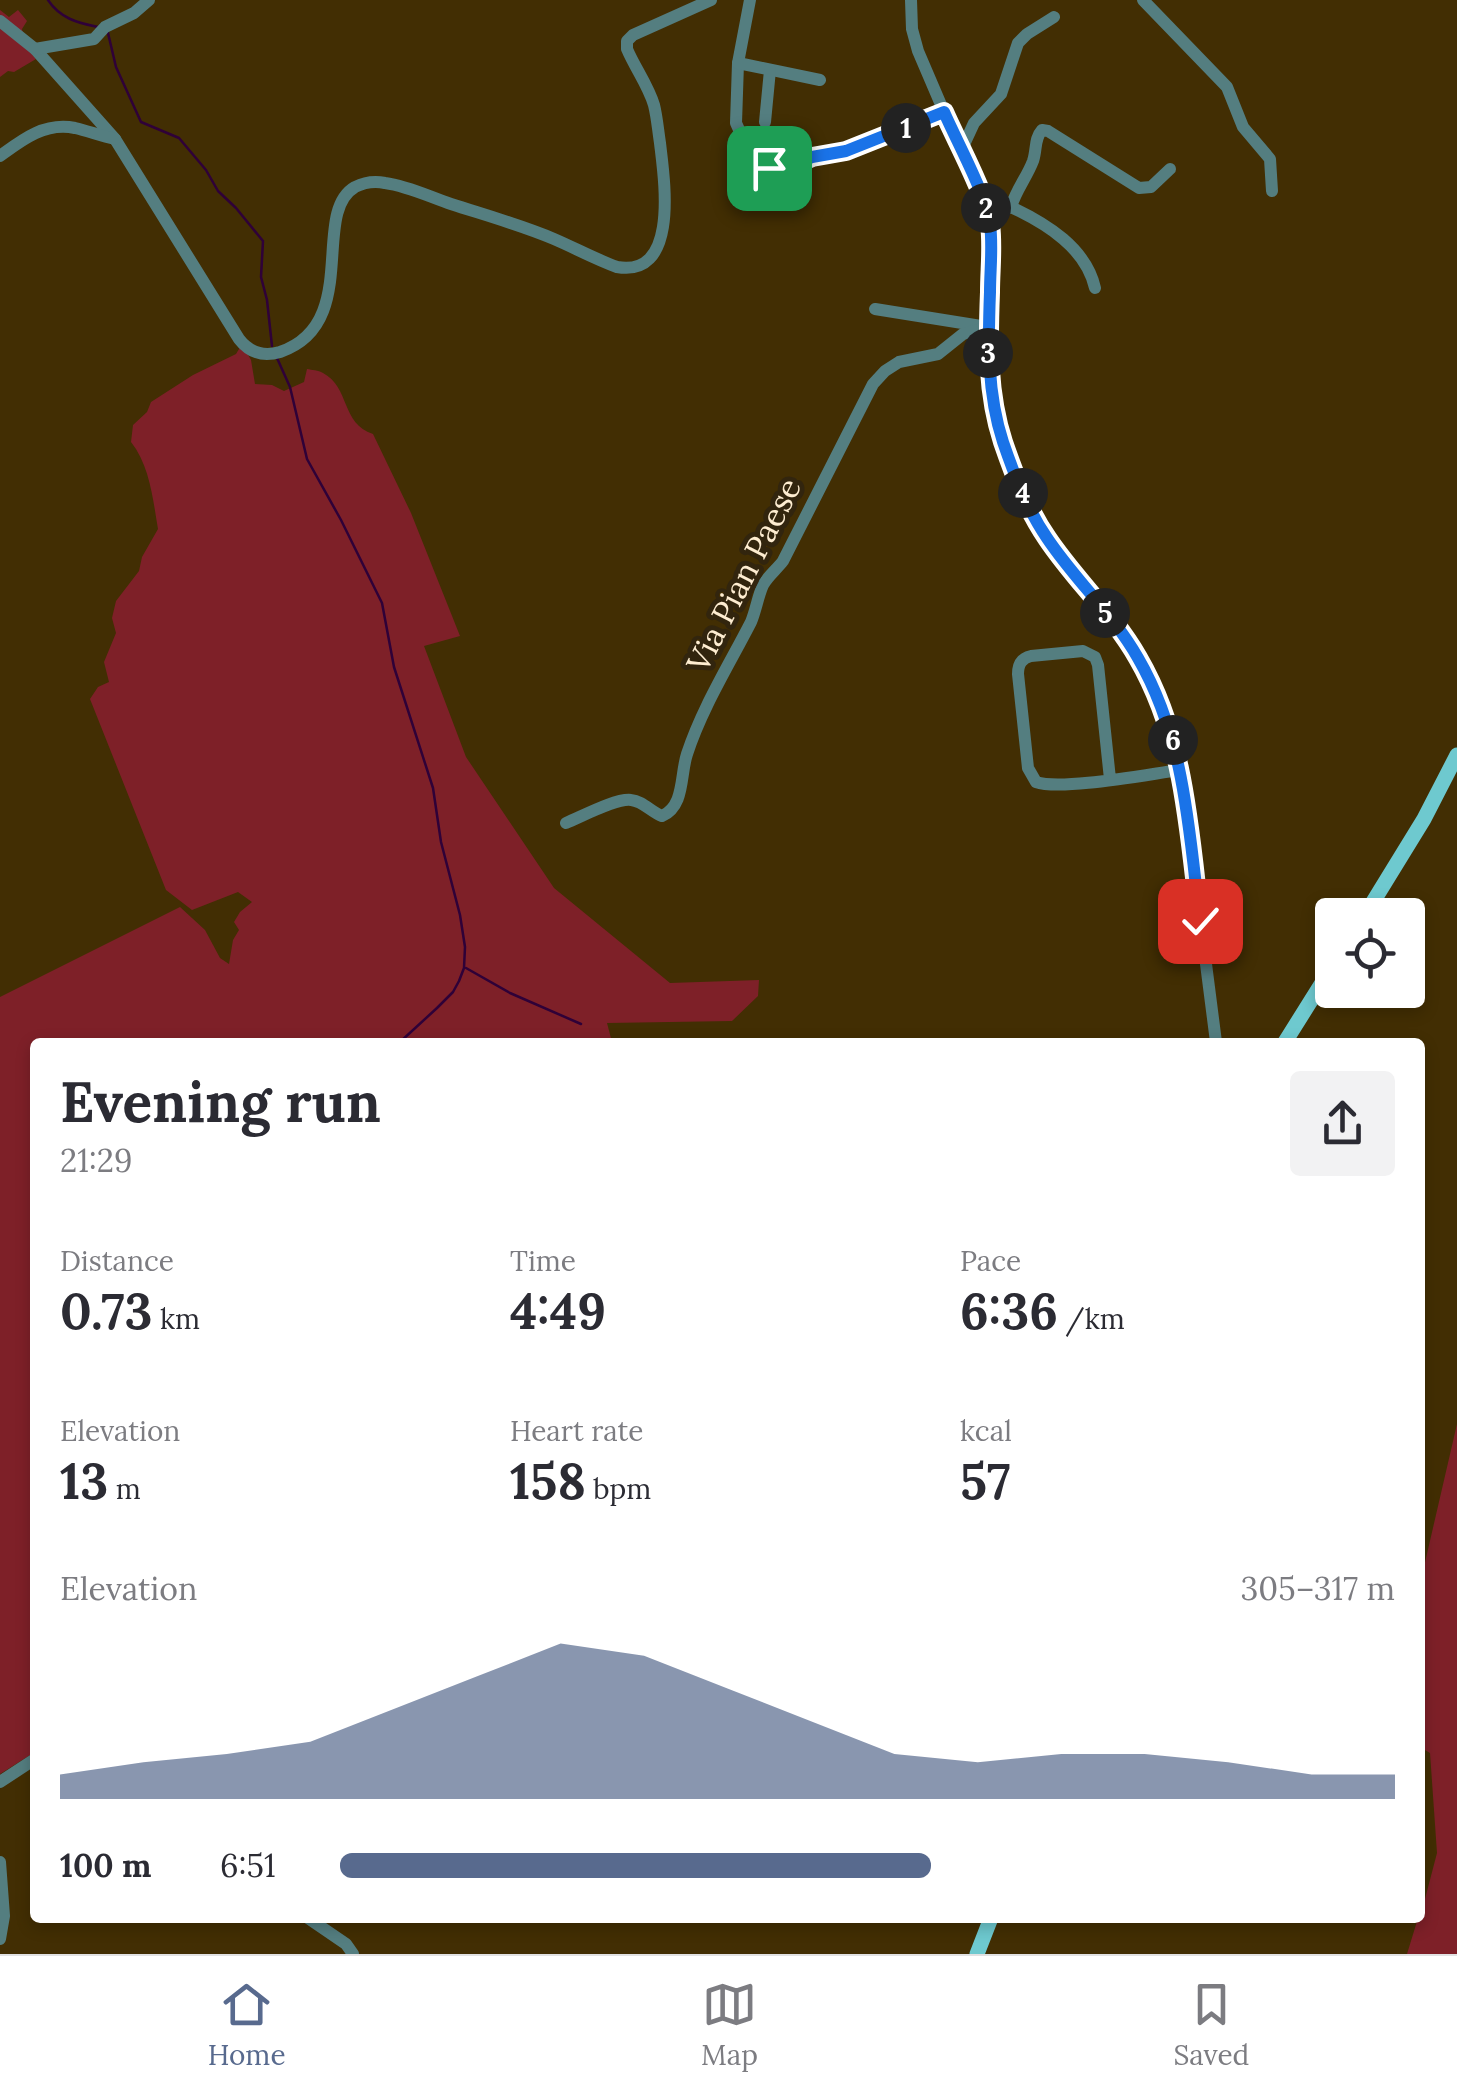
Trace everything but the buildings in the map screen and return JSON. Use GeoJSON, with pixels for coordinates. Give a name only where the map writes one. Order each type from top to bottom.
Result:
{"type":"FeatureCollection","features":[{"type":"Feature","properties":{"kind":"main road"},"geometry":{"type":"LineString","coordinates":[[1375,898],[1424,819],[1457,755]]}},
{"type":"Feature","properties":{"kind":"main road"},"geometry":{"type":"LineString","coordinates":[[1288,1038],[1315,995]]}},
{"type":"Feature","properties":{"kind":"main road"},"geometry":{"type":"LineString","coordinates":[[976,1954],[989,1923]]}},
{"type":"Feature","properties":{"kind":"street"},"geometry":{"type":"LineString","coordinates":[[35,48],[94,39],[149,0]]}},
{"type":"Feature","properties":{"kind":"street"},"geometry":{"type":"LineString","coordinates":[[0,21],[35,48],[115,139],[239,339],[253,351],[277,352],[304,338],[322,312],[330,283],[338,210],[347,194],[364,184],[386,183],[418,192],[543,235],[617,267],[644,264],[660,239],[666,195],[654,106],[627,49],[627,41],[710,0]]}},
{"type":"Feature","properties":{"kind":"street"},"geometry":{"type":"LineString","coordinates":[[750,0],[738,63],[737,130],[751,155],[773,170],[846,151],[944,112]]}},
{"type":"Feature","properties":{"kind":"street"},"geometry":{"type":"LineString","coordinates":[[910,0],[916,44],[989,216],[988,360],[1004,443],[1020,486],[1048,541],[1139,660],[1166,717],[1180,770],[1214,1038]]}},
{"type":"Feature","properties":{"kind":"street"},"geometry":{"type":"LineString","coordinates":[[1144,0],[1227,87],[1243,126],[1270,159],[1272,191]]}},
{"type":"Feature","properties":{"kind":"street"},"geometry":{"type":"LineString","coordinates":[[962,152],[972,127],[1001,94],[1018,43],[1054,18]]}},
{"type":"Feature","properties":{"kind":"street"},"geometry":{"type":"LineString","coordinates":[[738,63],[820,80]]}},
{"type":"Feature","properties":{"kind":"street"},"geometry":{"type":"LineString","coordinates":[[766,122],[770,70]]}},
{"type":"Feature","properties":{"kind":"street"},"geometry":{"type":"LineString","coordinates":[[0,156],[26,137],[50,128],[72,128],[115,139]]}},
{"type":"Feature","properties":{"kind":"street"},"geometry":{"type":"LineString","coordinates":[[1011,207],[1034,159],[1037,135],[1042,130],[1139,188],[1151,187],[1170,169]]}},
{"type":"Feature","properties":{"kind":"street"},"geometry":{"type":"LineString","coordinates":[[989,216],[1011,207],[1042,222],[1089,268],[1096,288]]}},
{"type":"Feature","properties":{"kind":"street"},"geometry":{"type":"LineString","coordinates":[[875,310],[988,328]]}},
{"type":"Feature","properties":{"kind":"street","name":"Via Pian Paese"},"geometry":{"type":"LineString","coordinates":[[566,823],[626,800],[637,801],[662,816],[672,809],[697,728],[753,617],[763,586],[786,556],[873,384],[899,362],[938,354],[963,334],[988,328]]}},
{"type":"Feature","properties":{"kind":"street"},"geometry":{"type":"LineString","coordinates":[[1110,779],[1095,657],[1083,651],[1024,658],[1018,674],[1032,779],[1048,786],[1110,779],[1180,770]]}},
{"type":"Feature","properties":{"kind":"street"},"geometry":{"type":"LineString","coordinates":[[0,1782],[30,1762]]}},
{"type":"Feature","properties":{"kind":"street"},"geometry":{"type":"LineString","coordinates":[[0,1862],[4,1916],[0,1938]]}},
{"type":"Feature","properties":{"kind":"street"},"geometry":{"type":"LineString","coordinates":[[315,1923],[346,1944],[353,1954]]}},
{"type":"Feature","properties":{"kind":"shaded area"},"geometry":{"type":"Polygon","coordinates":[[[0,10],[9,17],[18,10],[27,21],[22,29],[26,47],[36,59],[0,77],[0,10]]]}},
{"type":"Feature","properties":{"kind":"shaded area"},"geometry":{"type":"Polygon","coordinates":[[[242,344],[251,360],[255,384],[272,385],[284,391],[304,382],[307,369],[321,372],[338,387],[355,422],[373,434],[411,513],[460,636],[424,646],[466,757],[554,888],[670,983],[759,980],[758,996],[732,1021],[607,1023],[611,1038],[30,1038],[30,1755],[0,1774],[0,997],[180,907],[205,930],[220,958],[229,964],[239,930],[234,922],[252,902],[238,892],[192,910],[166,890],[90,699],[98,687],[109,682],[104,662],[116,633],[112,618],[116,601],[139,571],[142,557],[158,529],[147,472],[131,442],[133,425],[147,412],[151,402],[236,354],[242,344]]]}},
{"type":"Feature","properties":{"kind":"shaded area"},"geometry":{"type":"Polygon","coordinates":[[[1457,1424],[1457,1954],[1407,1954],[1416,1923],[1425,1923],[1425,1899],[1437,1853],[1430,1753],[1425,1750],[1425,1562],[1457,1424]]]}},
{"type":"Feature","properties":{"kind":"waterway"},"geometry":{"type":"LineString","coordinates":[[48,0],[70,19],[98,27]]}},
{"type":"Feature","properties":{"kind":"waterway"},"geometry":{"type":"LineString","coordinates":[[108,33],[116,67],[141,122],[179,138],[218,191],[263,241],[261,277],[272,346]]}},
{"type":"Feature","properties":{"kind":"waterway"},"geometry":{"type":"LineString","coordinates":[[277,358],[290,387],[307,459],[382,603],[394,667],[433,788],[441,842],[460,915],[465,947],[459,981],[453,992],[404,1038]]}},
{"type":"Feature","properties":{"kind":"waterway"},"geometry":{"type":"LineString","coordinates":[[466,968],[510,993],[581,1024]]}},
{"type":"Feature","properties":{"kind":"route"},"geometry":{"type":"LineString","coordinates":[[769,168],[782,170],[812,157],[846,151],[944,112],[989,216],[988,360],[999,428],[1044,535],[1129,644],[1157,694],[1182,781],[1200,921]]}}]}
